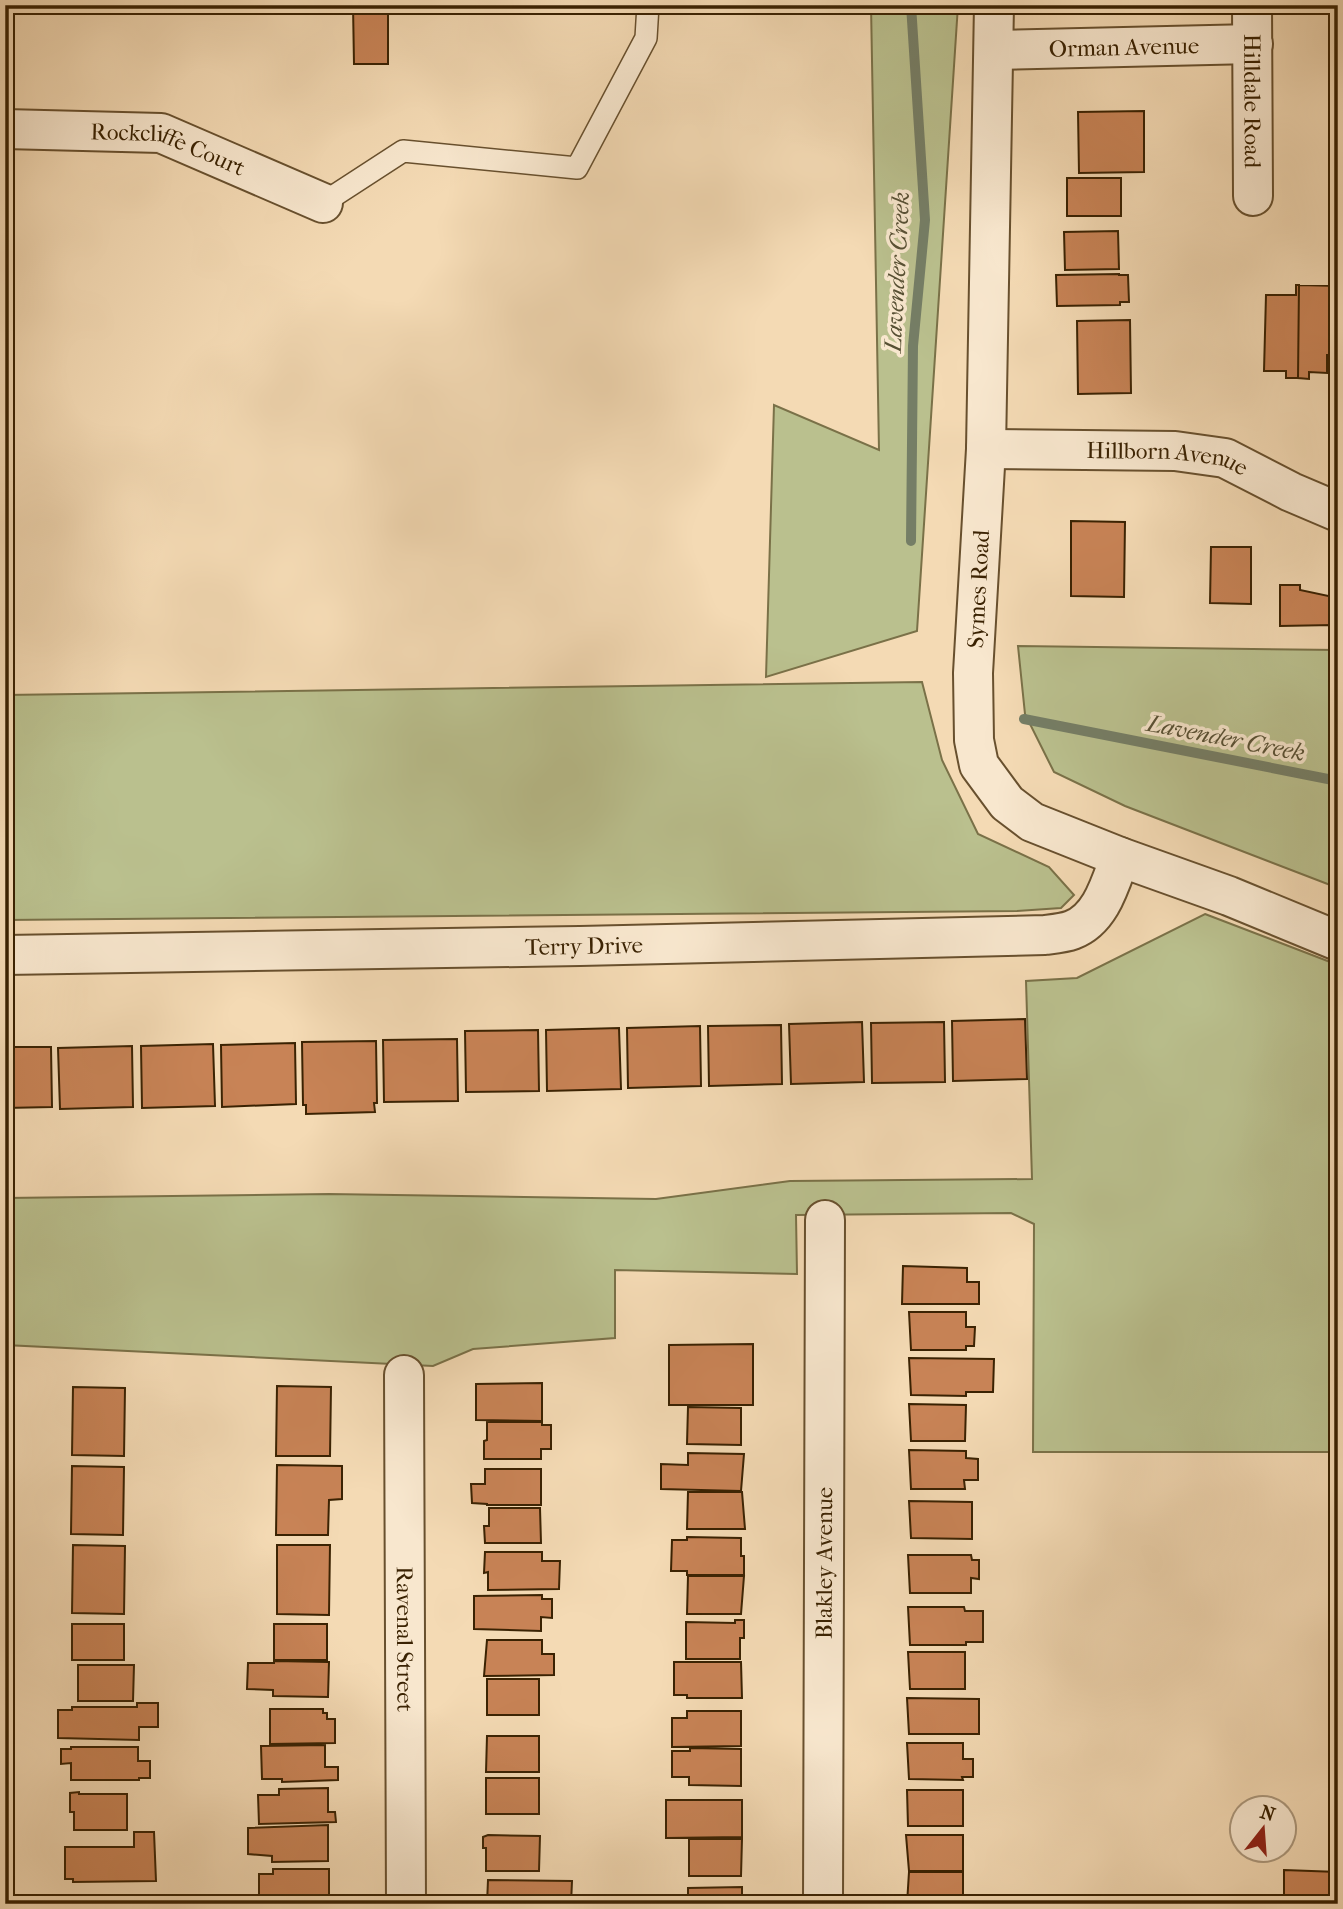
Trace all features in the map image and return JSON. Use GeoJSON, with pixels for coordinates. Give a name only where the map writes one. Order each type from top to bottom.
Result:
{"type":"FeatureCollection","features":[{"type":"Feature","properties":{"kind":"street","name":"Symes Road"},"geometry":{"type":"LineString","coordinates":[[993,5],[986,449],[973,673],[974,740],[979,765],[1007,803],[1032,822],[1338,941]]}},
{"type":"Feature","properties":{"kind":"street","name":"Hilldale Road"},"geometry":{"type":"LineString","coordinates":[[1252,5],[1253,196]]}},
{"type":"Feature","properties":{"kind":"street","name":"Orman Avenue"},"geometry":{"type":"LineString","coordinates":[[993,50],[1253,44]]}},
{"type":"Feature","properties":{"kind":"street","name":"Rockcliffe Court"},"geometry":{"type":"LineString","coordinates":[[5,129],[161,133],[323,203]]}},
{"type":"Feature","properties":{"kind":"street","name":"Hillborn Avenue"},"geometry":{"type":"LineString","coordinates":[[986,449],[1175,451],[1225,457],[1291,492],[1338,512]]}},
{"type":"Feature","properties":{"kind":"street","name":"Terry Drive"},"geometry":{"type":"LineString","coordinates":[[5,956],[1045,935],[1073,930],[1094,916],[1108,890],[1120,857]]}},
{"type":"Feature","properties":{"kind":"street","name":"Blakley Avenue"},"geometry":{"type":"LineString","coordinates":[[823,1904],[825,1220]]}},
{"type":"Feature","properties":{"kind":"street","name":"Ravenal Street"},"geometry":{"type":"LineString","coordinates":[[404,1375],[406,1904]]}},
{"type":"Feature","properties":{"kind":"lane"},"geometry":{"type":"LineString","coordinates":[[323,203],[403,151],[577,168],[646,38],[648,5]]}},
{"type":"Feature","properties":{"kind":"green space"},"geometry":{"type":"Polygon","coordinates":[[[871,5],[958,5],[917,631],[766,677],[774,405],[879,450],[871,5]]]}},
{"type":"Feature","properties":{"kind":"green space"},"geometry":{"type":"Polygon","coordinates":[[[1018,646],[1338,650],[1338,888],[1125,806],[1054,772],[1025,714],[1018,646]]]}},
{"type":"Feature","properties":{"kind":"green space"},"geometry":{"type":"Polygon","coordinates":[[[922,682],[942,760],[978,834],[1049,867],[1074,895],[1061,908],[1017,911],[5,920],[5,695],[922,682]]]}},
{"type":"Feature","properties":{"kind":"green space"},"geometry":{"type":"Polygon","coordinates":[[[1205,914],[1338,965],[1338,1452],[1033,1452],[1034,1224],[1011,1213],[796,1215],[797,1274],[615,1270],[615,1338],[473,1349],[433,1366],[5,1345],[5,1198],[329,1194],[656,1199],[790,1181],[1032,1179],[1026,981],[1077,978],[1205,914]]]}},
{"type":"Feature","properties":{"kind":"building"},"geometry":{"type":"Polygon","coordinates":[[[353,5],[388,5],[388,64],[354,64],[353,5]]]}},
{"type":"Feature","properties":{"kind":"building"},"geometry":{"type":"Polygon","coordinates":[[[1332,5],[1338,5],[1338,35],[1332,35],[1332,5]]]}},
{"type":"Feature","properties":{"kind":"building"},"geometry":{"type":"Polygon","coordinates":[[[1332,55],[1338,55],[1338,124],[1333,124],[1332,55]]]}},
{"type":"Feature","properties":{"kind":"building"},"geometry":{"type":"Polygon","coordinates":[[[1144,111],[1144,172],[1079,173],[1078,112],[1144,111]]]}},
{"type":"Feature","properties":{"kind":"building"},"geometry":{"type":"Polygon","coordinates":[[[1333,144],[1338,144],[1338,213],[1334,213],[1333,144]]]}},
{"type":"Feature","properties":{"kind":"building"},"geometry":{"type":"Polygon","coordinates":[[[1067,178],[1121,178],[1121,216],[1067,216],[1067,178]]]}},
{"type":"Feature","properties":{"kind":"building"},"geometry":{"type":"Polygon","coordinates":[[[1118,231],[1119,269],[1065,270],[1064,232],[1118,231]]]}},
{"type":"Feature","properties":{"kind":"building"},"geometry":{"type":"Polygon","coordinates":[[[1056,275],[1128,275],[1129,302],[1120,302],[1120,305],[1057,306],[1056,275]]]}},
{"type":"Feature","properties":{"kind":"building"},"geometry":{"type":"Polygon","coordinates":[[[1296,285],[1299,285],[1298,378],[1286,378],[1286,371],[1264,371],[1266,295],[1296,295],[1296,285]]]}},
{"type":"Feature","properties":{"kind":"building"},"geometry":{"type":"Polygon","coordinates":[[[1299,285],[1338,286],[1338,333],[1332,333],[1332,355],[1327,355],[1327,373],[1309,372],[1309,379],[1298,378],[1299,285]]]}},
{"type":"Feature","properties":{"kind":"building"},"geometry":{"type":"Polygon","coordinates":[[[1130,320],[1131,393],[1078,394],[1077,321],[1130,320]]]}},
{"type":"Feature","properties":{"kind":"building"},"geometry":{"type":"Polygon","coordinates":[[[1071,521],[1125,522],[1124,597],[1071,596],[1071,521]]]}},
{"type":"Feature","properties":{"kind":"building"},"geometry":{"type":"Polygon","coordinates":[[[1211,547],[1251,547],[1251,604],[1210,603],[1211,547]]]}},
{"type":"Feature","properties":{"kind":"building"},"geometry":{"type":"Polygon","coordinates":[[[1280,585],[1300,585],[1300,590],[1338,598],[1338,635],[1334,635],[1333,625],[1280,626],[1280,585]]]}},
{"type":"Feature","properties":{"kind":"building"},"geometry":{"type":"Polygon","coordinates":[[[1025,1019],[1027,1079],[953,1081],[952,1021],[1025,1019]]]}},
{"type":"Feature","properties":{"kind":"building"},"geometry":{"type":"Polygon","coordinates":[[[862,1022],[864,1082],[791,1084],[789,1024],[862,1022]]]}},
{"type":"Feature","properties":{"kind":"building"},"geometry":{"type":"Polygon","coordinates":[[[944,1022],[945,1082],[872,1083],[871,1023],[944,1022]]]}},
{"type":"Feature","properties":{"kind":"building"},"geometry":{"type":"Polygon","coordinates":[[[781,1025],[782,1084],[709,1086],[708,1026],[781,1025]]]}},
{"type":"Feature","properties":{"kind":"building"},"geometry":{"type":"Polygon","coordinates":[[[700,1026],[701,1086],[628,1088],[627,1028],[700,1026]]]}},
{"type":"Feature","properties":{"kind":"building"},"geometry":{"type":"Polygon","coordinates":[[[619,1028],[621,1089],[547,1091],[546,1030],[619,1028]]]}},
{"type":"Feature","properties":{"kind":"building"},"geometry":{"type":"Polygon","coordinates":[[[538,1030],[539,1091],[466,1092],[465,1031],[538,1030]]]}},
{"type":"Feature","properties":{"kind":"building"},"geometry":{"type":"Polygon","coordinates":[[[457,1039],[458,1101],[384,1102],[383,1040],[457,1039]]]}},
{"type":"Feature","properties":{"kind":"building"},"geometry":{"type":"Polygon","coordinates":[[[376,1041],[375,1112],[306,1114],[306,1105],[303,1105],[302,1042],[376,1041]]]}},
{"type":"Feature","properties":{"kind":"building"},"geometry":{"type":"Polygon","coordinates":[[[295,1043],[296,1104],[222,1107],[221,1045],[295,1043]]]}},
{"type":"Feature","properties":{"kind":"building"},"geometry":{"type":"Polygon","coordinates":[[[213,1044],[215,1106],[142,1108],[141,1046],[213,1044]]]}},
{"type":"Feature","properties":{"kind":"building"},"geometry":{"type":"Polygon","coordinates":[[[132,1046],[133,1107],[60,1109],[58,1048],[132,1046]]]}},
{"type":"Feature","properties":{"kind":"building"},"geometry":{"type":"Polygon","coordinates":[[[5,1047],[51,1047],[52,1107],[5,1108],[5,1047]]]}},
{"type":"Feature","properties":{"kind":"building"},"geometry":{"type":"Polygon","coordinates":[[[903,1266],[967,1268],[967,1282],[979,1282],[979,1304],[902,1304],[903,1266]]]}},
{"type":"Feature","properties":{"kind":"building"},"geometry":{"type":"Polygon","coordinates":[[[909,1312],[966,1312],[966,1327],[975,1327],[974,1346],[966,1346],[966,1350],[911,1350],[909,1312]]]}},
{"type":"Feature","properties":{"kind":"building"},"geometry":{"type":"Polygon","coordinates":[[[753,1344],[753,1405],[669,1405],[669,1345],[753,1344]]]}},
{"type":"Feature","properties":{"kind":"building"},"geometry":{"type":"Polygon","coordinates":[[[909,1358],[994,1359],[993,1392],[966,1392],[966,1396],[911,1395],[909,1358]]]}},
{"type":"Feature","properties":{"kind":"building"},"geometry":{"type":"Polygon","coordinates":[[[542,1383],[542,1421],[476,1420],[476,1384],[542,1383]]]}},
{"type":"Feature","properties":{"kind":"building"},"geometry":{"type":"Polygon","coordinates":[[[277,1386],[331,1387],[330,1456],[276,1456],[277,1386]]]}},
{"type":"Feature","properties":{"kind":"building"},"geometry":{"type":"Polygon","coordinates":[[[73,1387],[125,1388],[124,1456],[72,1455],[73,1387]]]}},
{"type":"Feature","properties":{"kind":"building"},"geometry":{"type":"Polygon","coordinates":[[[909,1404],[966,1405],[965,1441],[911,1441],[909,1404]]]}},
{"type":"Feature","properties":{"kind":"building"},"geometry":{"type":"Polygon","coordinates":[[[688,1407],[741,1408],[741,1445],[687,1444],[688,1407]]]}},
{"type":"Feature","properties":{"kind":"building"},"geometry":{"type":"Polygon","coordinates":[[[487,1422],[542,1422],[542,1425],[551,1425],[551,1449],[541,1449],[541,1459],[484,1459],[487,1422]]]}},
{"type":"Feature","properties":{"kind":"building"},"geometry":{"type":"Polygon","coordinates":[[[909,1450],[966,1451],[966,1458],[978,1459],[978,1480],[964,1480],[965,1489],[911,1489],[909,1450]]]}},
{"type":"Feature","properties":{"kind":"building"},"geometry":{"type":"Polygon","coordinates":[[[688,1453],[744,1454],[741,1491],[661,1489],[661,1464],[688,1465],[688,1453]]]}},
{"type":"Feature","properties":{"kind":"building"},"geometry":{"type":"Polygon","coordinates":[[[277,1465],[342,1466],[342,1499],[329,1500],[328,1535],[276,1535],[277,1465]]]}},
{"type":"Feature","properties":{"kind":"building"},"geometry":{"type":"Polygon","coordinates":[[[72,1466],[124,1467],[123,1535],[71,1534],[72,1466]]]}},
{"type":"Feature","properties":{"kind":"building"},"geometry":{"type":"Polygon","coordinates":[[[485,1469],[541,1469],[541,1505],[472,1503],[471,1484],[485,1484],[485,1469]]]}},
{"type":"Feature","properties":{"kind":"building"},"geometry":{"type":"Polygon","coordinates":[[[688,1492],[742,1492],[745,1529],[687,1529],[688,1492]]]}},
{"type":"Feature","properties":{"kind":"building"},"geometry":{"type":"Polygon","coordinates":[[[909,1501],[972,1502],[972,1539],[911,1538],[909,1501]]]}},
{"type":"Feature","properties":{"kind":"building"},"geometry":{"type":"Polygon","coordinates":[[[489,1508],[540,1508],[541,1543],[485,1543],[484,1526],[489,1526],[489,1508]]]}},
{"type":"Feature","properties":{"kind":"building"},"geometry":{"type":"Polygon","coordinates":[[[687,1537],[741,1538],[744,1575],[687,1575],[687,1571],[671,1571],[672,1540],[687,1540],[687,1537]]]}},
{"type":"Feature","properties":{"kind":"building"},"geometry":{"type":"Polygon","coordinates":[[[73,1545],[125,1546],[124,1614],[72,1613],[73,1545]]]}},
{"type":"Feature","properties":{"kind":"building"},"geometry":{"type":"Polygon","coordinates":[[[277,1545],[330,1545],[329,1615],[277,1614],[277,1545]]]}},
{"type":"Feature","properties":{"kind":"building"},"geometry":{"type":"Polygon","coordinates":[[[485,1552],[542,1552],[542,1561],[560,1561],[559,1589],[488,1590],[488,1572],[484,1573],[485,1552]]]}},
{"type":"Feature","properties":{"kind":"building"},"geometry":{"type":"Polygon","coordinates":[[[908,1555],[971,1555],[972,1560],[979,1560],[979,1579],[971,1578],[971,1593],[910,1593],[908,1555]]]}},
{"type":"Feature","properties":{"kind":"building"},"geometry":{"type":"Polygon","coordinates":[[[688,1576],[744,1576],[741,1614],[687,1614],[688,1576]]]}},
{"type":"Feature","properties":{"kind":"building"},"geometry":{"type":"Polygon","coordinates":[[[542,1595],[542,1599],[552,1599],[552,1618],[541,1617],[541,1631],[474,1629],[474,1596],[542,1595]]]}},
{"type":"Feature","properties":{"kind":"building"},"geometry":{"type":"Polygon","coordinates":[[[908,1607],[964,1607],[965,1611],[983,1611],[983,1642],[966,1642],[966,1645],[910,1645],[908,1607]]]}},
{"type":"Feature","properties":{"kind":"building"},"geometry":{"type":"Polygon","coordinates":[[[735,1620],[744,1620],[744,1638],[740,1638],[740,1659],[686,1659],[686,1622],[735,1623],[735,1620]]]}},
{"type":"Feature","properties":{"kind":"building"},"geometry":{"type":"Polygon","coordinates":[[[72,1624],[124,1624],[124,1660],[72,1660],[72,1624]]]}},
{"type":"Feature","properties":{"kind":"building"},"geometry":{"type":"Polygon","coordinates":[[[274,1624],[327,1624],[327,1660],[274,1660],[274,1624]]]}},
{"type":"Feature","properties":{"kind":"building"},"geometry":{"type":"Polygon","coordinates":[[[487,1640],[542,1640],[542,1654],[554,1654],[554,1675],[484,1676],[487,1640]]]}},
{"type":"Feature","properties":{"kind":"building"},"geometry":{"type":"Polygon","coordinates":[[[908,1652],[965,1652],[965,1689],[910,1689],[908,1652]]]}},
{"type":"Feature","properties":{"kind":"building"},"geometry":{"type":"Polygon","coordinates":[[[329,1662],[328,1697],[273,1696],[273,1690],[247,1689],[248,1663],[329,1662]]]}},
{"type":"Feature","properties":{"kind":"building"},"geometry":{"type":"Polygon","coordinates":[[[674,1662],[741,1662],[742,1698],[687,1698],[687,1695],[674,1695],[674,1662]]]}},
{"type":"Feature","properties":{"kind":"building"},"geometry":{"type":"Polygon","coordinates":[[[78,1665],[134,1665],[133,1701],[78,1701],[78,1665]]]}},
{"type":"Feature","properties":{"kind":"building"},"geometry":{"type":"Polygon","coordinates":[[[487,1679],[539,1679],[539,1715],[487,1715],[487,1679]]]}},
{"type":"Feature","properties":{"kind":"building"},"geometry":{"type":"Polygon","coordinates":[[[907,1698],[979,1699],[979,1734],[909,1734],[907,1698]]]}},
{"type":"Feature","properties":{"kind":"building"},"geometry":{"type":"Polygon","coordinates":[[[137,1703],[158,1703],[158,1727],[139,1727],[139,1740],[58,1738],[58,1710],[72,1710],[72,1707],[137,1707],[137,1703]]]}},
{"type":"Feature","properties":{"kind":"building"},"geometry":{"type":"Polygon","coordinates":[[[270,1709],[323,1709],[323,1713],[327,1713],[327,1719],[335,1719],[335,1743],[270,1744],[270,1709]]]}},
{"type":"Feature","properties":{"kind":"building"},"geometry":{"type":"Polygon","coordinates":[[[687,1711],[741,1711],[741,1746],[672,1747],[672,1718],[687,1718],[687,1711]]]}},
{"type":"Feature","properties":{"kind":"building"},"geometry":{"type":"Polygon","coordinates":[[[487,1736],[539,1736],[539,1772],[486,1772],[487,1736]]]}},
{"type":"Feature","properties":{"kind":"building"},"geometry":{"type":"Polygon","coordinates":[[[907,1743],[963,1743],[963,1759],[973,1759],[973,1777],[962,1777],[963,1780],[909,1779],[907,1743]]]}},
{"type":"Feature","properties":{"kind":"building"},"geometry":{"type":"Polygon","coordinates":[[[325,1745],[325,1767],[338,1767],[338,1780],[282,1782],[282,1779],[262,1779],[261,1746],[325,1745]]]}},
{"type":"Feature","properties":{"kind":"building"},"geometry":{"type":"Polygon","coordinates":[[[138,1747],[138,1761],[150,1761],[150,1778],[71,1780],[71,1763],[61,1764],[61,1749],[138,1747]]]}},
{"type":"Feature","properties":{"kind":"building"},"geometry":{"type":"Polygon","coordinates":[[[690,1748],[741,1749],[741,1786],[689,1785],[689,1777],[672,1777],[672,1751],[690,1751],[690,1748]]]}},
{"type":"Feature","properties":{"kind":"building"},"geometry":{"type":"Polygon","coordinates":[[[486,1778],[539,1778],[539,1814],[486,1814],[486,1778]]]}},
{"type":"Feature","properties":{"kind":"building"},"geometry":{"type":"Polygon","coordinates":[[[328,1788],[328,1812],[335,1812],[336,1822],[259,1824],[258,1795],[279,1795],[279,1789],[328,1788]]]}},
{"type":"Feature","properties":{"kind":"building"},"geometry":{"type":"Polygon","coordinates":[[[907,1790],[963,1790],[963,1826],[908,1826],[907,1790]]]}},
{"type":"Feature","properties":{"kind":"building"},"geometry":{"type":"Polygon","coordinates":[[[70,1793],[127,1794],[127,1830],[74,1830],[70,1793]]]}},
{"type":"Feature","properties":{"kind":"building"},"geometry":{"type":"Polygon","coordinates":[[[666,1800],[742,1800],[742,1837],[666,1838],[666,1800]]]}},
{"type":"Feature","properties":{"kind":"building"},"geometry":{"type":"Polygon","coordinates":[[[328,1825],[328,1861],[272,1862],[272,1856],[248,1854],[248,1828],[328,1825]]]}},
{"type":"Feature","properties":{"kind":"building"},"geometry":{"type":"Polygon","coordinates":[[[134,1832],[154,1832],[156,1881],[73,1882],[73,1879],[65,1879],[65,1847],[134,1847],[134,1832]]]}},
{"type":"Feature","properties":{"kind":"building"},"geometry":{"type":"Polygon","coordinates":[[[906,1835],[963,1835],[963,1871],[909,1871],[906,1835]]]}},
{"type":"Feature","properties":{"kind":"building"},"geometry":{"type":"Polygon","coordinates":[[[540,1836],[539,1871],[486,1871],[483,1837],[540,1836]]]}},
{"type":"Feature","properties":{"kind":"building"},"geometry":{"type":"Polygon","coordinates":[[[689,1839],[742,1839],[741,1876],[689,1876],[689,1839]]]}},
{"type":"Feature","properties":{"kind":"building"},"geometry":{"type":"Polygon","coordinates":[[[273,1869],[329,1869],[329,1904],[259,1904],[259,1874],[273,1874],[273,1869]]]}},
{"type":"Feature","properties":{"kind":"building"},"geometry":{"type":"Polygon","coordinates":[[[1284,1870],[1338,1872],[1338,1904],[1284,1904],[1284,1870]]]}},
{"type":"Feature","properties":{"kind":"building"},"geometry":{"type":"Polygon","coordinates":[[[909,1872],[963,1872],[963,1904],[907,1904],[909,1872]]]}},
{"type":"Feature","properties":{"kind":"building"},"geometry":{"type":"Polygon","coordinates":[[[488,1880],[572,1881],[571,1904],[487,1904],[488,1880]]]}},
{"type":"Feature","properties":{"kind":"building"},"geometry":{"type":"Polygon","coordinates":[[[742,1887],[742,1904],[678,1904],[678,1901],[688,1901],[688,1888],[742,1887]]]}},
{"type":"Feature","properties":{"kind":"building"},"geometry":{"type":"Polygon","coordinates":[[[70,1897],[127,1897],[126,1904],[70,1904],[70,1897]]]}},
{"type":"Feature","properties":{"kind":"waterway","name":"Lavender Creek"},"geometry":{"type":"LineString","coordinates":[[911,5],[925,220],[913,346],[911,541]]}},
{"type":"Feature","properties":{"kind":"waterway","name":"Lavender Creek"},"geometry":{"type":"LineString","coordinates":[[1024,719],[1338,781]]}}]}
